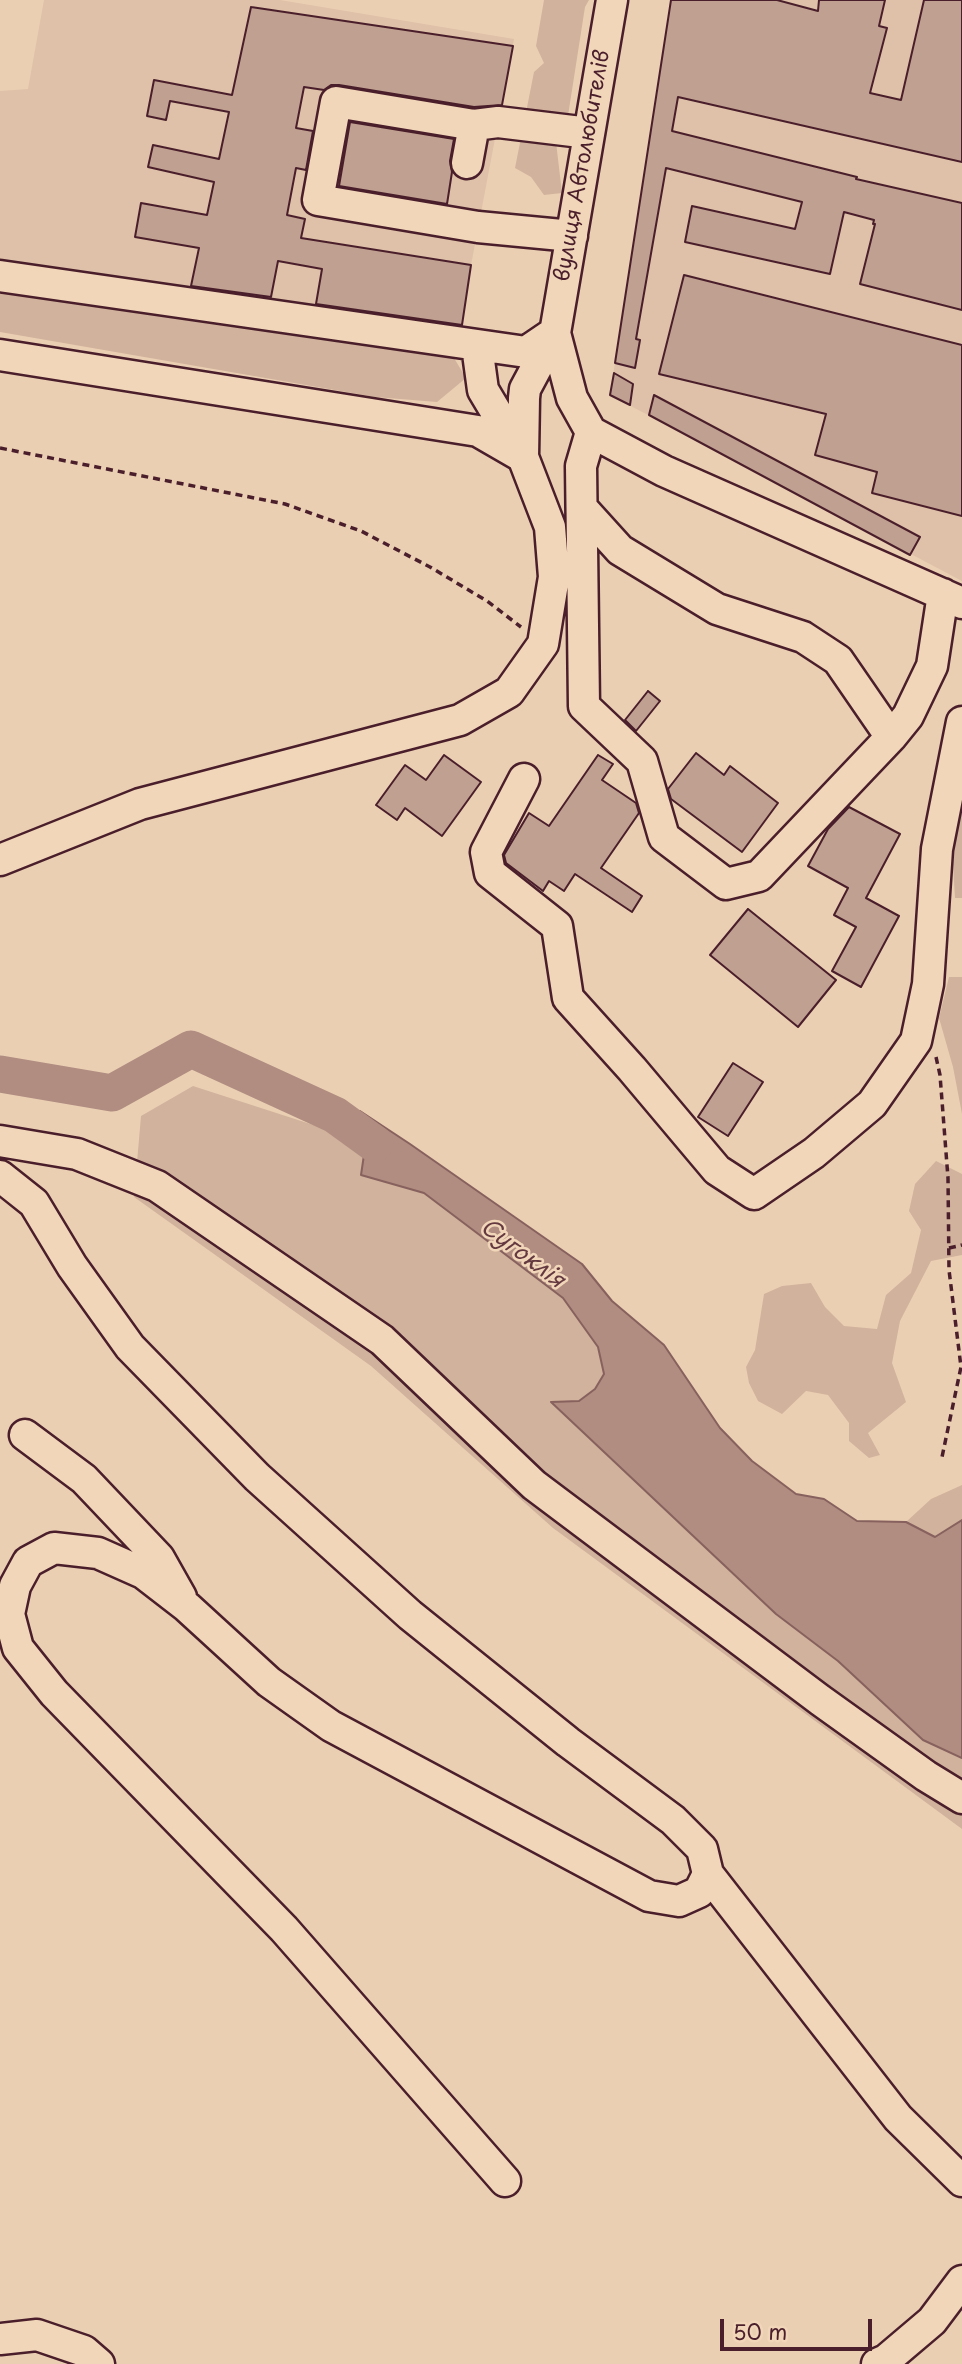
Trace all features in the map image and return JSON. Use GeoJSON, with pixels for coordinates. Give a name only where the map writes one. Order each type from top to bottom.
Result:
{"type":"FeatureCollection","features":[{"type":"Feature","properties":{"kind":"street","name":"вулиця Автолюбителів"},"geometry":{"type":"LineString","coordinates":[[555,333],[612,0]]}},
{"type":"Feature","properties":{"kind":"street"},"geometry":{"type":"LineString","coordinates":[[572,236],[478,227],[318,200],[335,102],[474,125],[498,122],[589,133]]}},
{"type":"Feature","properties":{"kind":"street"},"geometry":{"type":"LineString","coordinates":[[467,163],[474,125]]}},
{"type":"Feature","properties":{"kind":"street"},"geometry":{"type":"LineString","coordinates":[[0,276],[526,352],[555,333]]}},
{"type":"Feature","properties":{"kind":"street"},"geometry":{"type":"LineString","coordinates":[[555,333],[572,398],[591,432],[663,471],[952,598],[932,666],[908,716],[759,876],[726,884],[664,837],[642,761],[584,706],[581,466],[591,432]]}},
{"type":"Feature","properties":{"kind":"street"},"geometry":{"type":"LineString","coordinates":[[523,457],[525,388],[555,333]]}},
{"type":"Feature","properties":{"kind":"street"},"geometry":{"type":"LineString","coordinates":[[0,860],[140,804],[460,719],[509,692],[543,644],[554,576],[551,527],[523,457],[483,390],[477,346]]}},
{"type":"Feature","properties":{"kind":"street"},"geometry":{"type":"LineString","coordinates":[[0,355],[478,431],[523,457]]}},
{"type":"Feature","properties":{"kind":"street"},"geometry":{"type":"LineString","coordinates":[[582,508],[620,550],[717,609],[803,637],[838,660],[891,737]]}},
{"type":"Feature","properties":{"kind":"street"},"geometry":{"type":"LineString","coordinates":[[524,779],[486,852],[490,873],[557,926],[568,998],[717,1170],[754,1194],[814,1153],[872,1104],[916,1041],[928,984],[937,849],[962,722]]}},
{"type":"Feature","properties":{"kind":"street"},"geometry":{"type":"LineString","coordinates":[[0,1142],[76,1154],[157,1186],[382,1340],[534,1486],[841,1715],[926,1776],[962,1798]]}},
{"type":"Feature","properties":{"kind":"street"},"geometry":{"type":"LineString","coordinates":[[0,1176],[34,1203],[72,1266],[130,1347],[257,1477],[410,1615],[568,1742],[673,1820],[702,1849],[708,1874],[898,2118],[962,2181]]}},
{"type":"Feature","properties":{"kind":"street"},"geometry":{"type":"LineString","coordinates":[[25,1435],[84,1479],[159,1558],[187,1607]]}},
{"type":"Feature","properties":{"kind":"street"},"geometry":{"type":"LineString","coordinates":[[505,2181],[284,1929],[54,1693],[18,1648],[9,1614],[15,1586],[28,1562],[54,1548],[98,1553],[143,1573],[187,1607],[269,1682],[331,1726],[511,1825],[649,1896],[679,1901],[699,1892],[708,1874]]}},
{"type":"Feature","properties":{"kind":"street"},"geometry":{"type":"LineString","coordinates":[[877,2364],[886,2360],[932,2321],[962,2281]]}},
{"type":"Feature","properties":{"kind":"street"},"geometry":{"type":"LineString","coordinates":[[0,2339],[37,2335],[84,2351],[99,2364]]}},
{"type":"Feature","properties":{"kind":"path"},"geometry":{"type":"LineString","coordinates":[[0,448],[285,504],[360,531],[430,567],[487,601],[543,644]]}},
{"type":"Feature","properties":{"kind":"path"},"geometry":{"type":"LineString","coordinates":[[916,1041],[935,1054],[940,1075],[948,1178],[949,1270],[961,1367],[942,1457]]}},
{"type":"Feature","properties":{"kind":"path"},"geometry":{"type":"LineString","coordinates":[[949,1248],[962,1245]]}},
{"type":"Feature","properties":{"kind":"shaded area"},"geometry":{"type":"Polygon","coordinates":[[[44,0],[280,0],[514,39],[460,336],[0,263],[0,91],[28,89],[44,0]]]}},
{"type":"Feature","properties":{"kind":"shaded area"},"geometry":{"type":"Polygon","coordinates":[[[544,0],[589,0],[585,7],[567,122],[556,142],[562,193],[544,195],[531,177],[515,168],[534,72],[544,63],[536,46],[544,0]]]}},
{"type":"Feature","properties":{"kind":"shaded area"},"geometry":{"type":"Polygon","coordinates":[[[671,0],[962,0],[962,581],[610,395],[671,0]]]}},
{"type":"Feature","properties":{"kind":"shaded area"},"geometry":{"type":"Polygon","coordinates":[[[0,285],[448,348],[466,378],[437,402],[375,397],[0,332],[0,285]]]}},
{"type":"Feature","properties":{"kind":"shaded area"},"geometry":{"type":"Polygon","coordinates":[[[962,803],[962,898],[955,898],[952,848],[962,803]]]}},
{"type":"Feature","properties":{"kind":"shaded area"},"geometry":{"type":"Polygon","coordinates":[[[949,977],[962,977],[962,1114],[953,1067],[939,1018],[949,977]]]}},
{"type":"Feature","properties":{"kind":"shaded area"},"geometry":{"type":"Polygon","coordinates":[[[193,1086],[332,1131],[366,1148],[361,1175],[424,1193],[563,1298],[598,1347],[604,1374],[595,1389],[579,1401],[552,1402],[776,1614],[838,1661],[923,1740],[962,1758],[962,1829],[553,1528],[371,1366],[134,1197],[141,1116],[193,1086]]]}},
{"type":"Feature","properties":{"kind":"shaded area"},"geometry":{"type":"Polygon","coordinates":[[[936,1161],[962,1174],[962,1255],[931,1261],[900,1321],[892,1363],[906,1402],[868,1433],[880,1455],[869,1458],[849,1441],[849,1423],[828,1395],[806,1391],[782,1414],[758,1401],[749,1383],[746,1367],[755,1350],[764,1294],[782,1286],[811,1283],[825,1307],[844,1326],[877,1329],[886,1295],[911,1273],[921,1230],[909,1211],[915,1184],[936,1161]]]}},
{"type":"Feature","properties":{"kind":"shaded area"},"geometry":{"type":"Polygon","coordinates":[[[962,1485],[962,1520],[935,1538],[906,1522],[931,1499],[962,1485]]]}},
{"type":"Feature","properties":{"kind":"water"},"geometry":{"type":"Polygon","coordinates":[[[360,1111],[582,1264],[612,1301],[664,1345],[720,1428],[752,1461],[796,1494],[824,1499],[857,1521],[906,1522],[935,1537],[962,1520],[962,1758],[923,1740],[838,1661],[776,1614],[551,1402],[579,1401],[595,1389],[604,1374],[598,1347],[563,1298],[424,1193],[361,1175],[365,1148],[332,1131],[335,1115],[360,1111]]]}},
{"type":"Feature","properties":{"kind":"building"},"geometry":{"type":"Polygon","coordinates":[[[671,0],[777,0],[818,11],[819,0],[885,0],[879,26],[887,28],[870,93],[901,100],[924,0],[962,0],[962,162],[678,97],[672,131],[857,177],[856,179],[962,203],[962,310],[860,284],[875,224],[874,220],[844,212],[830,274],[685,242],[692,206],[795,229],[802,202],[666,168],[636,339],[640,340],[635,368],[615,363],[671,0]]]}},
{"type":"Feature","properties":{"kind":"building"},"geometry":{"type":"Polygon","coordinates":[[[251,7],[513,46],[502,105],[474,107],[339,85],[331,85],[324,90],[304,87],[296,128],[313,131],[306,170],[296,168],[287,215],[305,219],[301,238],[471,265],[462,325],[316,304],[322,269],[278,261],[271,297],[191,286],[199,248],[135,237],[141,203],[207,215],[214,182],[148,167],[153,145],[219,159],[229,112],[170,101],[166,120],[147,116],[154,80],[232,95],[251,7]]]}},
{"type":"Feature","properties":{"kind":"building"},"geometry":{"type":"Polygon","coordinates":[[[350,122],[454,139],[447,204],[339,186],[350,122]]]}},
{"type":"Feature","properties":{"kind":"building"},"geometry":{"type":"Polygon","coordinates":[[[684,275],[962,345],[962,516],[872,493],[877,472],[815,455],[826,414],[659,374],[684,275]]]}},
{"type":"Feature","properties":{"kind":"building"},"geometry":{"type":"Polygon","coordinates":[[[614,373],[633,384],[630,405],[610,395],[614,373]]]}},
{"type":"Feature","properties":{"kind":"building"},"geometry":{"type":"Polygon","coordinates":[[[654,395],[920,537],[910,555],[649,415],[654,395]]]}},
{"type":"Feature","properties":{"kind":"building"},"geometry":{"type":"Polygon","coordinates":[[[648,691],[660,701],[636,731],[625,720],[648,691]]]}},
{"type":"Feature","properties":{"kind":"building"},"geometry":{"type":"Polygon","coordinates":[[[696,753],[724,775],[730,766],[778,803],[742,852],[671,799],[668,789],[696,753]]]}},
{"type":"Feature","properties":{"kind":"building"},"geometry":{"type":"Polygon","coordinates":[[[444,755],[481,782],[442,836],[405,808],[397,820],[376,805],[405,765],[426,780],[444,755]]]}},
{"type":"Feature","properties":{"kind":"building"},"geometry":{"type":"Polygon","coordinates":[[[598,755],[613,764],[602,780],[636,803],[639,813],[601,868],[642,896],[632,912],[575,874],[564,891],[549,881],[543,891],[506,863],[504,855],[529,813],[549,826],[598,755]]]}},
{"type":"Feature","properties":{"kind":"building"},"geometry":{"type":"Polygon","coordinates":[[[849,807],[900,834],[866,898],[899,916],[861,987],[832,971],[856,927],[834,915],[848,888],[808,866],[828,829],[849,807]]]}},
{"type":"Feature","properties":{"kind":"building"},"geometry":{"type":"Polygon","coordinates":[[[748,909],[836,980],[798,1027],[710,955],[748,909]]]}},
{"type":"Feature","properties":{"kind":"building"},"geometry":{"type":"Polygon","coordinates":[[[733,1063],[763,1082],[728,1136],[698,1117],[733,1063]]]}},
{"type":"Feature","properties":{"kind":"waterway","name":"Сугоклія"},"geometry":{"type":"LineString","coordinates":[[0,1074],[112,1093],[191,1049],[335,1115],[375,1144]]}}]}
